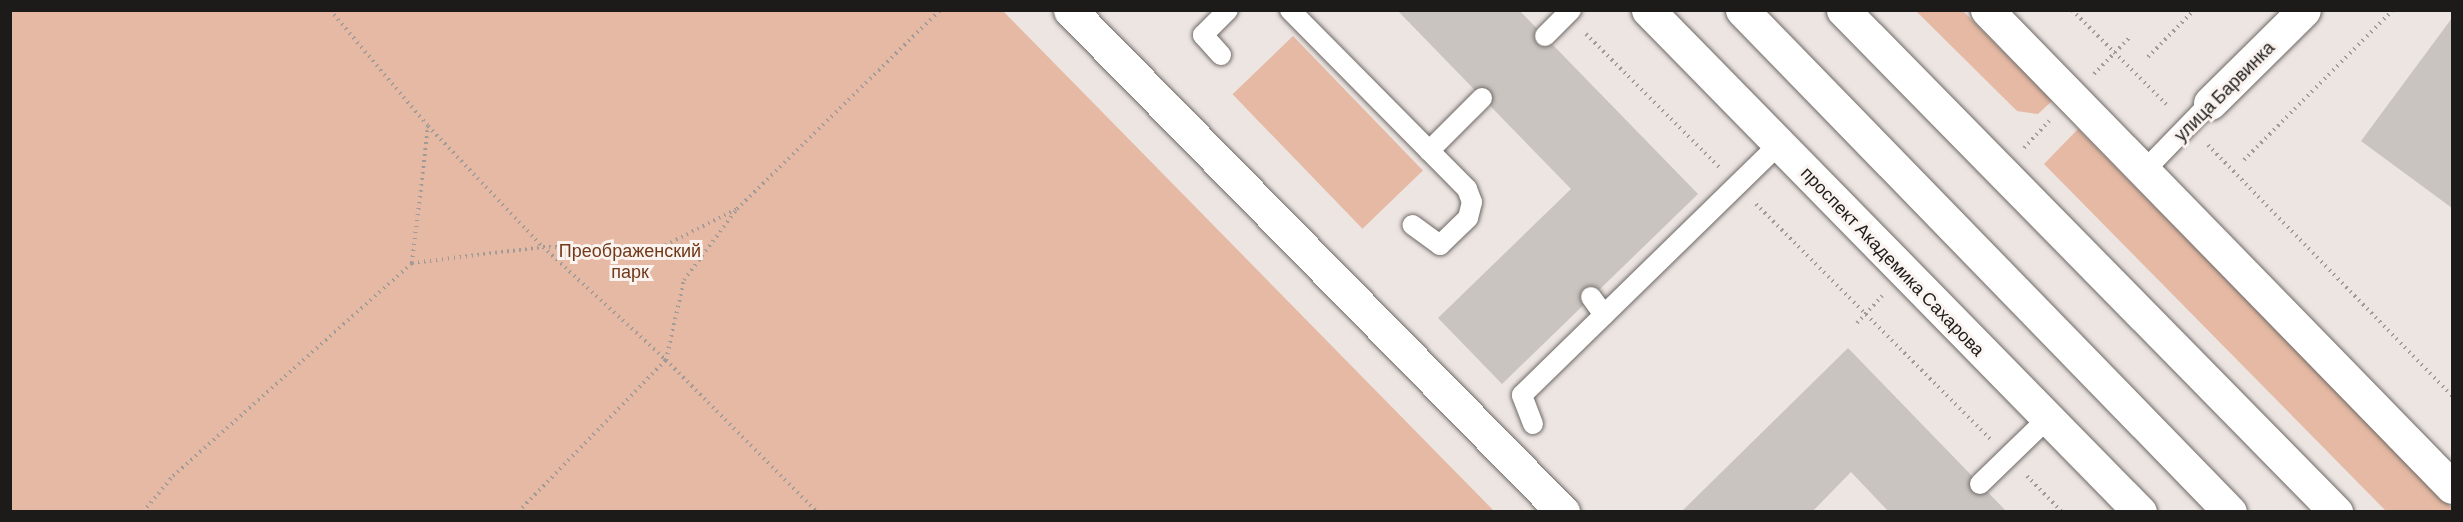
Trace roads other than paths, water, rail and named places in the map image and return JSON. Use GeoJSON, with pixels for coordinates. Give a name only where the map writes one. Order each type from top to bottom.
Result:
{"type":"FeatureCollection","features":[{"type":"Feature","properties":{"kind":"street"},"geometry":{"type":"LineString","coordinates":[[1070,10],[1563,512]]}},
{"type":"Feature","properties":{"kind":"street","name":"проспект Академика Сахарова"},"geometry":{"type":"LineString","coordinates":[[1648,10],[2140,512]]}},
{"type":"Feature","properties":{"kind":"street"},"geometry":{"type":"LineString","coordinates":[[1742,10],[2230,512]]}},
{"type":"Feature","properties":{"kind":"street"},"geometry":{"type":"LineString","coordinates":[[1843,10],[2336,512]]}},
{"type":"Feature","properties":{"kind":"street"},"geometry":{"type":"LineString","coordinates":[[1987,10],[2452,487]]}},
{"type":"Feature","properties":{"kind":"street","name":"улица Барвинка"},"geometry":{"type":"LineString","coordinates":[[2199,115],[2304,10]]}},
{"type":"Feature","properties":{"kind":"lane"},"geometry":{"type":"LineString","coordinates":[[1221,55],[1203,35],[1228,10]]}},
{"type":"Feature","properties":{"kind":"lane"},"geometry":{"type":"LineString","coordinates":[[1290,10],[1467,189],[1470,210],[1468,218],[1440,245],[1412,225]]}},
{"type":"Feature","properties":{"kind":"lane"},"geometry":{"type":"LineString","coordinates":[[1545,36],[1569,13]]}},
{"type":"Feature","properties":{"kind":"lane"},"geometry":{"type":"LineString","coordinates":[[1429,151],[1482,98]]}},
{"type":"Feature","properties":{"kind":"lane","name":"улица Барвинка"},"geometry":{"type":"LineString","coordinates":[[2144,171],[2199,115]]}},
{"type":"Feature","properties":{"kind":"lane"},"geometry":{"type":"LineString","coordinates":[[1533,424],[1522,395],[1779,144]]}},
{"type":"Feature","properties":{"kind":"lane"},"geometry":{"type":"LineString","coordinates":[[1591,297],[1604,315]]}},
{"type":"Feature","properties":{"kind":"lane"},"geometry":{"type":"LineString","coordinates":[[1980,484],[2047,419]]}},
{"type":"Feature","properties":{"kind":"park label","name":"Преображенский парк"},"geometry":{"type":"Point","coordinates":[630,261]}}]}
